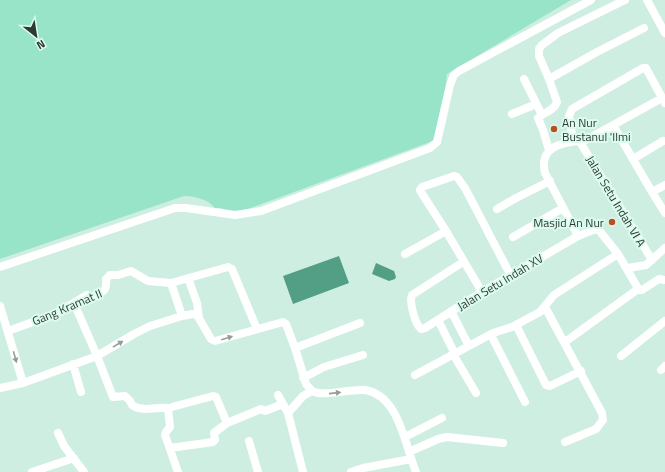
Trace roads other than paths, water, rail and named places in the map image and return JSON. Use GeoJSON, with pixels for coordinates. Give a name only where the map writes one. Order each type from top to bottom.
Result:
{"type":"FeatureCollection","features":[{"type":"Feature","properties":{"kind":"street"},"geometry":{"type":"LineString","coordinates":[[0,267],[175,208],[186,208],[235,215],[261,211],[430,148],[436,142],[450,85],[454,75],[591,0]]}},
{"type":"Feature","properties":{"kind":"street"},"geometry":{"type":"LineString","coordinates":[[549,150],[543,130],[538,120],[539,116],[556,105],[556,96],[538,56],[539,49],[558,33],[625,0]]}},
{"type":"Feature","properties":{"kind":"street"},"geometry":{"type":"LineString","coordinates":[[647,0],[665,33]]}},
{"type":"Feature","properties":{"kind":"street"},"geometry":{"type":"LineString","coordinates":[[549,79],[644,28]]}},
{"type":"Feature","properties":{"kind":"street"},"geometry":{"type":"LineString","coordinates":[[577,142],[569,116],[572,109],[643,68],[646,68],[664,100],[586,140],[549,150],[546,154],[544,165],[545,172],[578,236]]}},
{"type":"Feature","properties":{"kind":"street"},"geometry":{"type":"LineString","coordinates":[[524,79],[542,115]]}},
{"type":"Feature","properties":{"kind":"street"},"geometry":{"type":"LineString","coordinates":[[512,114],[536,104]]}},
{"type":"Feature","properties":{"kind":"street"},"geometry":{"type":"LineString","coordinates":[[613,125],[665,213]]}},
{"type":"Feature","properties":{"kind":"street"},"geometry":{"type":"LineString","coordinates":[[633,159],[663,141]]}},
{"type":"Feature","properties":{"kind":"street","name":"Jalan Setu Indah VI A"},"geometry":{"type":"LineString","coordinates":[[577,142],[652,260]]}},
{"type":"Feature","properties":{"kind":"street"},"geometry":{"type":"LineString","coordinates":[[482,292],[420,190],[422,188],[454,176],[460,180],[511,276]]}},
{"type":"Feature","properties":{"kind":"street"},"geometry":{"type":"LineString","coordinates":[[497,209],[550,181]]}},
{"type":"Feature","properties":{"kind":"street"},"geometry":{"type":"LineString","coordinates":[[652,192],[665,185]]}},
{"type":"Feature","properties":{"kind":"street"},"geometry":{"type":"LineString","coordinates":[[513,237],[563,208]]}},
{"type":"Feature","properties":{"kind":"street","name":"Jalan Setu Indah XV"},"geometry":{"type":"LineString","coordinates":[[463,262],[412,295],[410,302],[418,327],[422,329],[578,236],[593,230],[598,229],[618,254]]}},
{"type":"Feature","properties":{"kind":"street"},"geometry":{"type":"LineString","coordinates":[[405,254],[446,231]]}},
{"type":"Feature","properties":{"kind":"street"},"geometry":{"type":"LineString","coordinates":[[628,268],[644,266],[665,248]]}},
{"type":"Feature","properties":{"kind":"street"},"geometry":{"type":"LineString","coordinates":[[415,375],[469,346],[516,325],[540,312],[554,295],[618,254],[628,268],[638,289]]}},
{"type":"Feature","properties":{"kind":"street","name":"Gang Kramat II"},"geometry":{"type":"LineString","coordinates":[[8,331],[55,314],[87,295],[92,297],[106,290],[106,279],[110,275],[118,275],[131,271],[148,281],[171,283],[228,267],[232,269],[257,329]]}},
{"type":"Feature","properties":{"kind":"street"},"geometry":{"type":"LineString","coordinates":[[188,278],[197,303],[199,317],[211,339],[215,341],[280,322],[285,322],[295,348],[303,378],[307,387],[312,391],[326,394],[358,390],[373,392],[380,396],[398,421],[416,472]]}},
{"type":"Feature","properties":{"kind":"street"},"geometry":{"type":"LineString","coordinates":[[565,342],[638,289],[642,290],[659,279],[665,280]]}},
{"type":"Feature","properties":{"kind":"street"},"geometry":{"type":"LineString","coordinates":[[171,283],[182,316]]}},
{"type":"Feature","properties":{"kind":"street"},"geometry":{"type":"LineString","coordinates":[[74,303],[113,397],[125,396],[132,405],[141,409],[169,408],[213,396],[216,397],[227,423]]}},
{"type":"Feature","properties":{"kind":"street"},"geometry":{"type":"LineString","coordinates":[[0,306],[23,383]]}},
{"type":"Feature","properties":{"kind":"street"},"geometry":{"type":"LineString","coordinates":[[545,307],[581,371],[602,413],[603,420],[596,429],[565,442]]}},
{"type":"Feature","properties":{"kind":"street"},"geometry":{"type":"LineString","coordinates":[[452,312],[469,346]]}},
{"type":"Feature","properties":{"kind":"street"},"geometry":{"type":"LineString","coordinates":[[0,388],[23,383],[97,356],[143,330],[182,316],[195,314],[199,317]]}},
{"type":"Feature","properties":{"kind":"street"},"geometry":{"type":"LineString","coordinates":[[438,320],[454,354],[476,393]]}},
{"type":"Feature","properties":{"kind":"street"},"geometry":{"type":"LineString","coordinates":[[620,356],[665,321]]}},
{"type":"Feature","properties":{"kind":"street"},"geometry":{"type":"LineString","coordinates":[[295,348],[360,323]]}},
{"type":"Feature","properties":{"kind":"street"},"geometry":{"type":"LineString","coordinates":[[516,325],[546,385],[550,386],[581,371]]}},
{"type":"Feature","properties":{"kind":"street"},"geometry":{"type":"LineString","coordinates":[[491,335],[525,402]]}},
{"type":"Feature","properties":{"kind":"street"},"geometry":{"type":"LineString","coordinates":[[303,378],[324,368],[363,355]]}},
{"type":"Feature","properties":{"kind":"street"},"geometry":{"type":"LineString","coordinates":[[73,364],[81,392]]}},
{"type":"Feature","properties":{"kind":"street"},"geometry":{"type":"LineString","coordinates":[[288,413],[303,396],[312,391]]}},
{"type":"Feature","properties":{"kind":"street"},"geometry":{"type":"LineString","coordinates":[[278,396],[288,413],[303,472]]}},
{"type":"Feature","properties":{"kind":"street"},"geometry":{"type":"LineString","coordinates":[[170,448],[213,442],[215,440],[214,432],[227,423],[261,409],[266,411],[283,404]]}},
{"type":"Feature","properties":{"kind":"street"},"geometry":{"type":"LineString","coordinates":[[169,408],[170,426],[165,433],[178,472]]}},
{"type":"Feature","properties":{"kind":"street"},"geometry":{"type":"LineString","coordinates":[[405,438],[442,418]]}},
{"type":"Feature","properties":{"kind":"street"},"geometry":{"type":"LineString","coordinates":[[58,433],[64,446],[84,472]]}},
{"type":"Feature","properties":{"kind":"street"},"geometry":{"type":"LineString","coordinates":[[351,472],[410,456],[438,439],[447,437],[503,443]]}},
{"type":"Feature","properties":{"kind":"street"},"geometry":{"type":"LineString","coordinates":[[249,441],[258,472]]}},
{"type":"Feature","properties":{"kind":"street"},"geometry":{"type":"LineString","coordinates":[[32,472],[74,458]]}},
{"type":"Feature","properties":{"kind":"place","name":"An Nur Bustanul 'Ilmi"},"geometry":{"type":"Point","coordinates":[554,129]}},
{"type":"Feature","properties":{"kind":"place","name":"Masjid An Nur"},"geometry":{"type":"Point","coordinates":[612,222]}}]}
